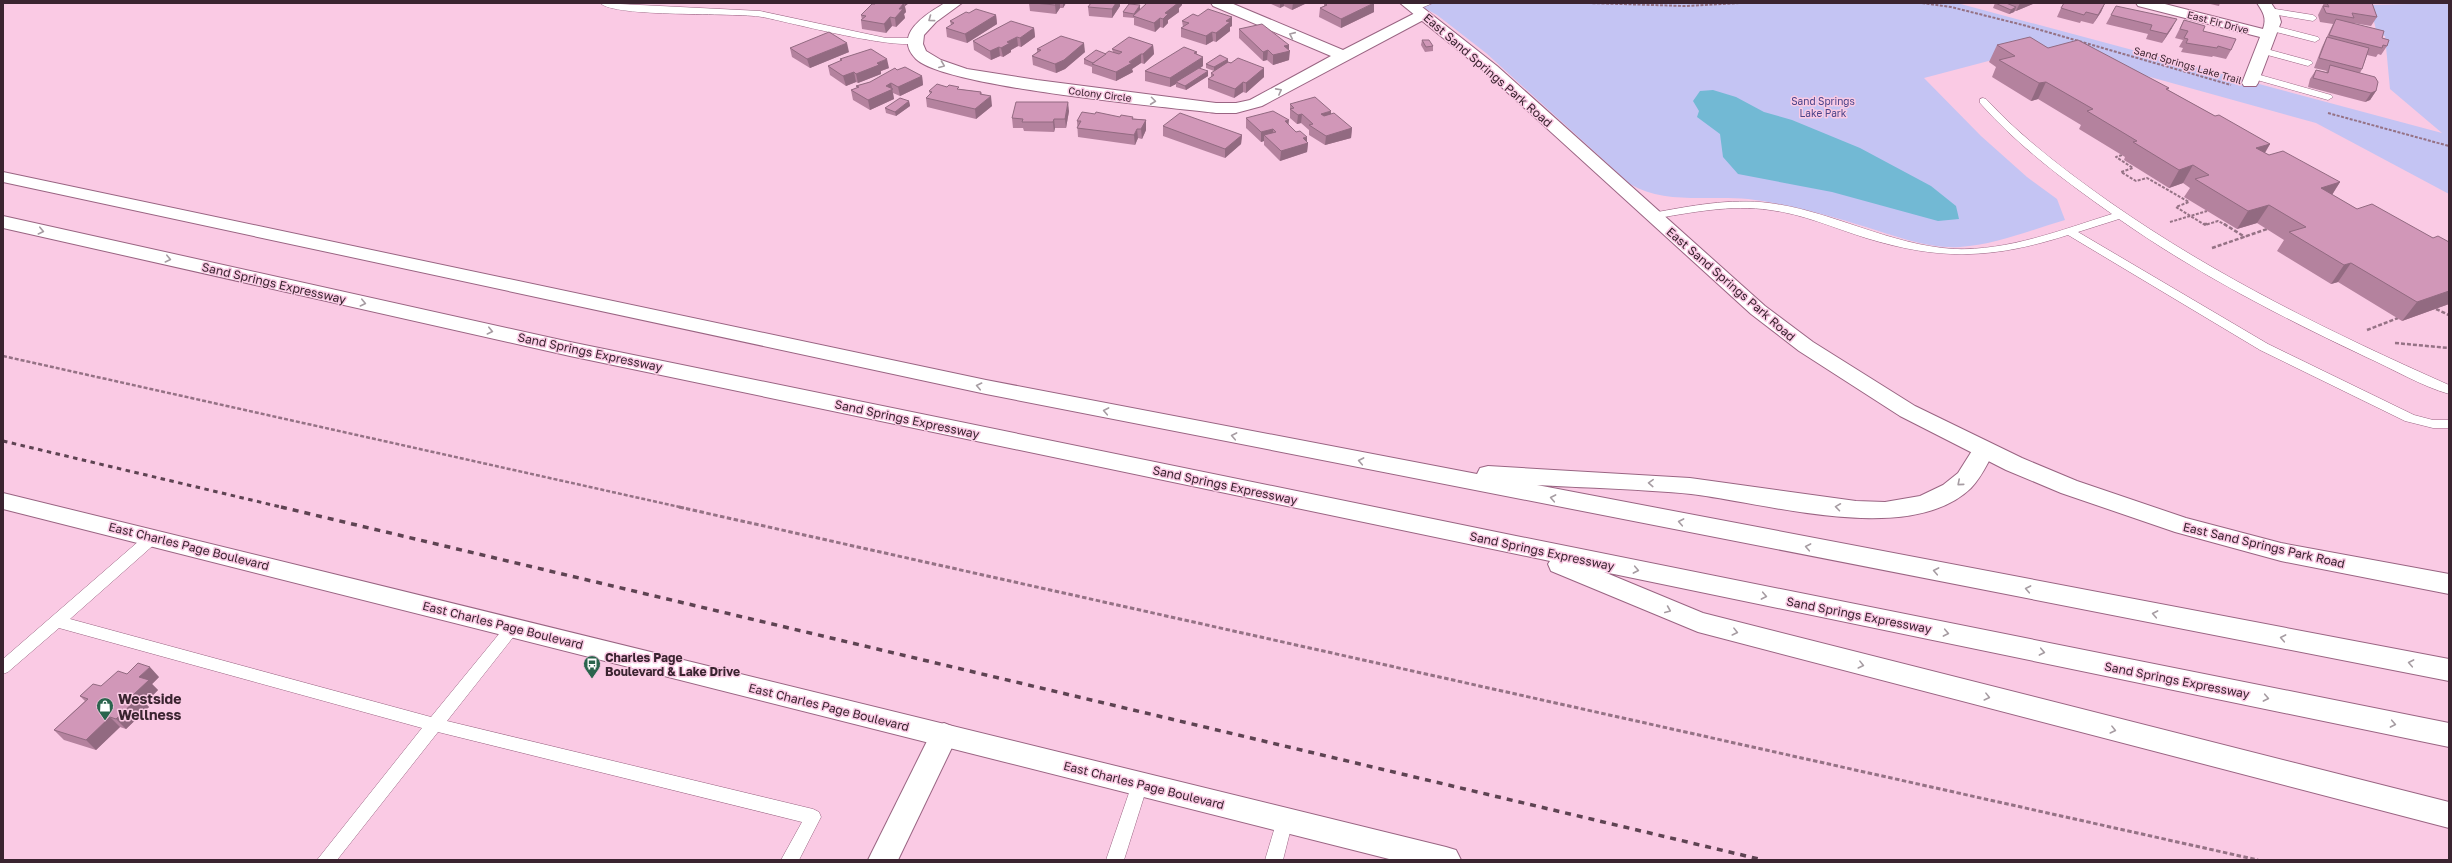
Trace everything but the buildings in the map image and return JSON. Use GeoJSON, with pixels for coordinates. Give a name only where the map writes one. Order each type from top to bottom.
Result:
{"type":"FeatureCollection","features":[{"type":"Feature","properties":{"kind":"main road"},"geometry":{"type":"LineString","coordinates":[[915,41],[917,32],[925,23],[955,3]]}},
{"type":"Feature","properties":{"kind":"main road"},"geometry":{"type":"LineString","coordinates":[[1218,3],[1344,56]]}},
{"type":"Feature","properties":{"kind":"main road","name":"East Fir Drive"},"geometry":{"type":"LineString","coordinates":[[2144,3],[2270,32]]}},
{"type":"Feature","properties":{"kind":"main road","name":"Colony Circle"},"geometry":{"type":"LineString","coordinates":[[915,41],[917,50],[924,58],[950,68],[976,75],[1055,89],[1216,108],[1236,108],[1256,103],[1344,56],[1419,7]]}},
{"type":"Feature","properties":{"kind":"main road","name":"East Sand Springs Park Road"},"geometry":{"type":"LineString","coordinates":[[1419,7],[1491,69],[1652,216],[1758,310],[1797,342],[1852,379],[1910,414],[1984,452],[2088,495],[2184,527],[2259,546],[2449,584]]}},
{"type":"Feature","properties":{"kind":"main road"},"geometry":{"type":"LineString","coordinates":[[2251,79],[2273,22],[2267,7]]}},
{"type":"Feature","properties":{"kind":"main road"},"geometry":{"type":"LineString","coordinates":[[3,177],[979,386],[1399,469],[2449,670]]}},
{"type":"Feature","properties":{"kind":"main road","name":"Sand Springs Expressway"},"geometry":{"type":"LineString","coordinates":[[3,222],[570,349],[1516,545],[2449,735]]}},
{"type":"Feature","properties":{"kind":"main road"},"geometry":{"type":"LineString","coordinates":[[1399,469],[1690,486],[1856,510],[1883,511],[1905,509],[1940,498],[1963,482],[1984,452]]}},
{"type":"Feature","properties":{"kind":"main road","name":"East Charles Page Boulevard"},"geometry":{"type":"LineString","coordinates":[[5,504],[152,538],[1446,860]]}},
{"type":"Feature","properties":{"kind":"main road"},"geometry":{"type":"LineString","coordinates":[[1516,545],[1698,622],[2449,815]]}},
{"type":"Feature","properties":{"kind":"main road"},"geometry":{"type":"LineString","coordinates":[[883,860],[944,735]]}},
{"type":"Feature","properties":{"kind":"lane"},"geometry":{"type":"LineString","coordinates":[[604,3],[638,9],[760,14],[886,41],[915,41]]}},
{"type":"Feature","properties":{"kind":"lane"},"geometry":{"type":"LineString","coordinates":[[2267,7],[2313,18]]}},
{"type":"Feature","properties":{"kind":"lane"},"geometry":{"type":"LineString","coordinates":[[2270,32],[2315,39]]}},
{"type":"Feature","properties":{"kind":"lane"},"geometry":{"type":"LineString","coordinates":[[2263,51],[2308,62]]}},
{"type":"Feature","properties":{"kind":"lane"},"geometry":{"type":"LineString","coordinates":[[2251,79],[2328,97]]}},
{"type":"Feature","properties":{"kind":"lane"},"geometry":{"type":"LineString","coordinates":[[1983,101],[2037,153],[2120,215],[2264,302],[2318,330],[2449,390]]}},
{"type":"Feature","properties":{"kind":"lane"},"geometry":{"type":"LineString","coordinates":[[1652,216],[1710,207],[1747,205],[1783,209],[1910,246],[1954,252],[1988,251],[2120,215]]}},
{"type":"Feature","properties":{"kind":"lane"},"geometry":{"type":"LineString","coordinates":[[2069,230],[2264,347],[2410,418],[2433,424],[2449,424]]}},
{"type":"Feature","properties":{"kind":"lane"},"geometry":{"type":"LineString","coordinates":[[3,668],[152,538]]}},
{"type":"Feature","properties":{"kind":"lane"},"geometry":{"type":"LineString","coordinates":[[57,621],[436,725],[813,817],[790,860]]}},
{"type":"Feature","properties":{"kind":"lane"},"geometry":{"type":"LineString","coordinates":[[326,860],[513,628]]}},
{"type":"Feature","properties":{"kind":"lane"},"geometry":{"type":"LineString","coordinates":[[1114,860],[1140,784]]}},
{"type":"Feature","properties":{"kind":"lane"},"geometry":{"type":"LineString","coordinates":[[1274,860],[1285,820]]}},
{"type":"Feature","properties":{"kind":"path"},"geometry":{"type":"LineString","coordinates":[[1588,3],[1685,6],[1739,3]]}},
{"type":"Feature","properties":{"kind":"path","name":"Sand Springs Lake Trail"},"geometry":{"type":"LineString","coordinates":[[1922,3],[1950,7],[2023,25],[2234,86]]}},
{"type":"Feature","properties":{"kind":"path"},"geometry":{"type":"LineString","coordinates":[[2326,112],[2449,146]]}},
{"type":"Feature","properties":{"kind":"path"},"geometry":{"type":"LineString","coordinates":[[2122,155],[2116,157],[2133,168],[2121,172],[2136,181],[2147,178],[2189,202],[2176,208],[2205,225],[2218,221],[2245,236]]}},
{"type":"Feature","properties":{"kind":"path"},"geometry":{"type":"LineString","coordinates":[[2170,222],[2207,211]]}},
{"type":"Feature","properties":{"kind":"path"},"geometry":{"type":"LineString","coordinates":[[2212,248],[2267,229]]}},
{"type":"Feature","properties":{"kind":"path"},"geometry":{"type":"LineString","coordinates":[[2436,309],[2449,315]]}},
{"type":"Feature","properties":{"kind":"path"},"geometry":{"type":"LineString","coordinates":[[2367,330],[2398,318]]}},
{"type":"Feature","properties":{"kind":"path"},"geometry":{"type":"LineString","coordinates":[[2395,343],[2449,348]]}},
{"type":"Feature","properties":{"kind":"path"},"geometry":{"type":"LineString","coordinates":[[3,356],[2258,860]]}},
{"type":"Feature","properties":{"kind":"green space","name":"Sand Springs Lake Park"},"geometry":{"type":"Polygon","coordinates":[[[1415,3],[1957,3],[2442,133],[2390,89],[2385,36],[2377,34],[2370,5],[2449,3],[2449,194],[2316,123],[2042,47],[1924,78],[1981,136],[2027,177],[2057,199],[2065,220],[2000,240],[1973,246],[1948,247],[1924,244],[1900,238],[1822,214],[1778,204],[1748,199],[1688,198],[1658,195],[1644,191],[1630,184],[1486,53],[1437,15],[1415,3]]]}},
{"type":"Feature","properties":{"kind":"shaded area"},"geometry":{"type":"Polygon","coordinates":[[[1713,90],[1736,97],[1764,112],[1792,120],[1860,148],[1931,186],[1956,206],[1959,219],[1938,221],[1832,192],[1738,174],[1723,157],[1720,134],[1697,117],[1699,111],[1693,101],[1700,91],[1713,90]]]}},
{"type":"Feature","properties":{"kind":"railway"},"geometry":{"type":"LineString","coordinates":[[3,441],[285,508]]}},
{"type":"Feature","properties":{"kind":"railway"},"geometry":{"type":"LineString","coordinates":[[281,507],[1763,860]]}},
{"type":"Feature","properties":{"kind":"place","name":"Charles Page Boulevard & Lake Drive"},"geometry":{"type":"Point","coordinates":[592,679]}},
{"type":"Feature","properties":{"kind":"place","name":"Westside Wellness"},"geometry":{"type":"Point","coordinates":[105,721]}}]}
